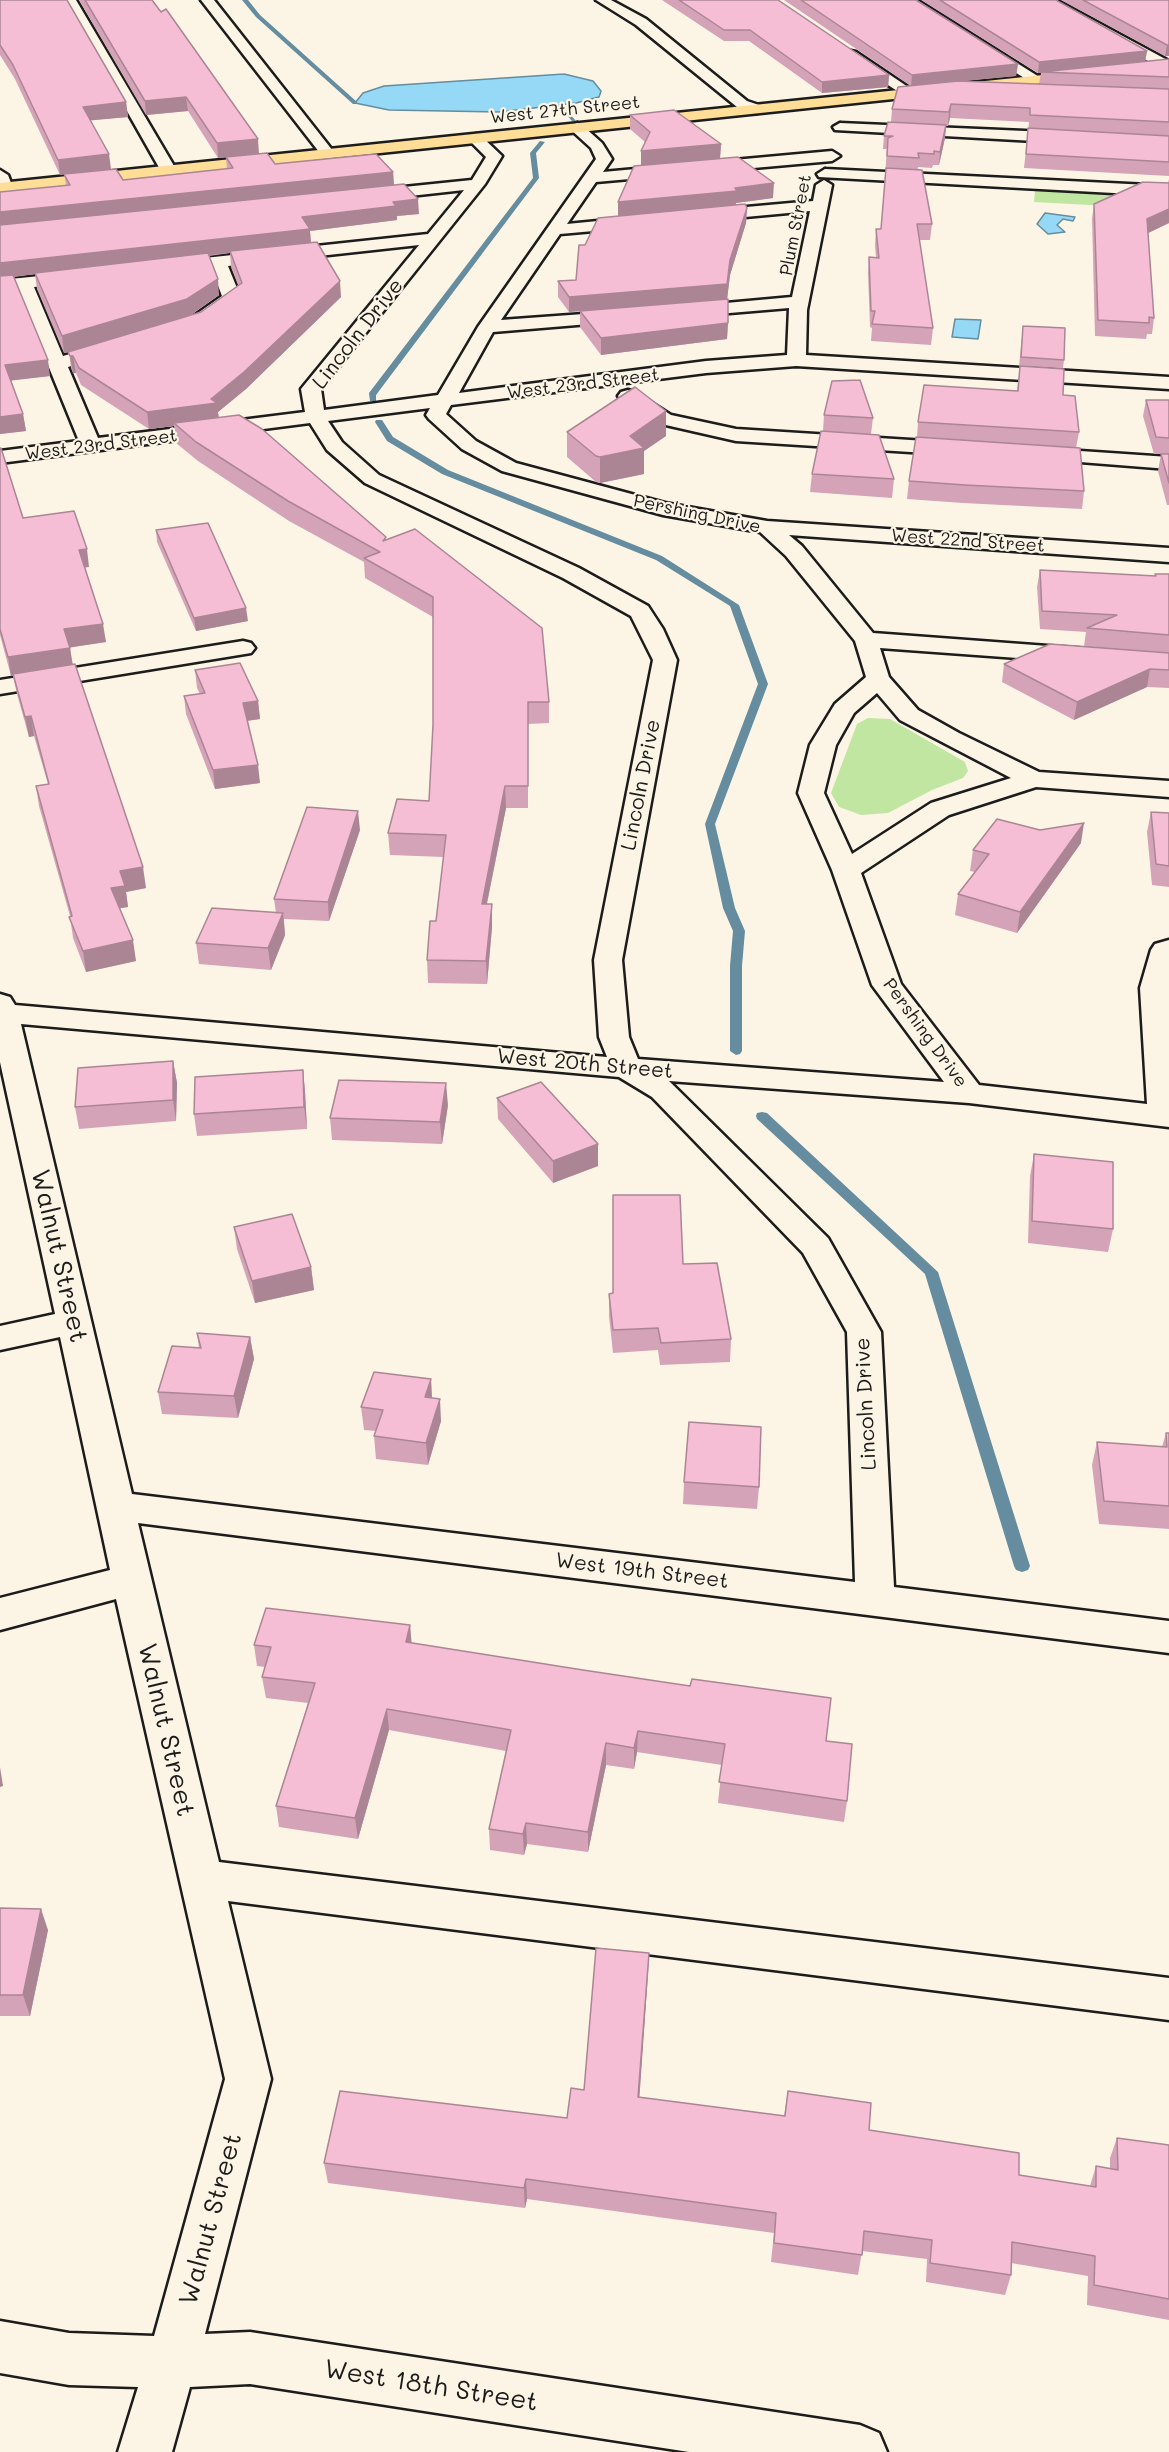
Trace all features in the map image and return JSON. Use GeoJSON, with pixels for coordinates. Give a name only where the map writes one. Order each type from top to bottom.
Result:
{"type":"FeatureCollection","features":[{"type":"Feature","properties":{"kind":"main road","name":"West 27th Street"},"geometry":{"type":"LineString","coordinates":[[2,184],[169,171],[1168,66]]}},
{"type":"Feature","properties":{"kind":"street"},"geometry":{"type":"LineString","coordinates":[[69,0],[169,171]]}},
{"type":"Feature","properties":{"kind":"street"},"geometry":{"type":"LineString","coordinates":[[207,0],[328,154]]}},
{"type":"Feature","properties":{"kind":"street"},"geometry":{"type":"LineString","coordinates":[[602,0],[641,22],[742,104],[756,109]]}},
{"type":"Feature","properties":{"kind":"street"},"geometry":{"type":"LineString","coordinates":[[908,0],[1037,80]]}},
{"type":"Feature","properties":{"kind":"street"},"geometry":{"type":"LineString","coordinates":[[1046,0],[1168,66]]}},
{"type":"Feature","properties":{"kind":"street"},"geometry":{"type":"LineString","coordinates":[[838,45],[910,93]]}},
{"type":"Feature","properties":{"kind":"street"},"geometry":{"type":"LineString","coordinates":[[952,89],[1053,92]]}},
{"type":"Feature","properties":{"kind":"street","name":"Plum Street"},"geometry":{"type":"LineString","coordinates":[[796,360],[800,302],[825,174],[840,127],[841,108],[838,101]]}},
{"type":"Feature","properties":{"kind":"street"},"geometry":{"type":"LineString","coordinates":[[840,127],[1088,139]]}},
{"type":"Feature","properties":{"kind":"street"},"geometry":{"type":"LineString","coordinates":[[445,401],[487,327],[604,159],[597,146],[577,128]]}},
{"type":"Feature","properties":{"kind":"street","name":"Lincoln Drive"},"geometry":{"type":"LineString","coordinates":[[476,139],[494,156],[477,184],[311,389],[316,418],[334,446],[372,479],[571,573],[640,611],[651,629],[665,660],[608,960],[614,1036],[626,1068],[663,1090],[816,1246],[864,1332],[875,1600]]}},
{"type":"Feature","properties":{"kind":"street"},"geometry":{"type":"LineString","coordinates":[[590,178],[832,156]]}},
{"type":"Feature","properties":{"kind":"street"},"geometry":{"type":"LineString","coordinates":[[825,174],[1169,191]]}},
{"type":"Feature","properties":{"kind":"street"},"geometry":{"type":"LineString","coordinates":[[354,197],[477,184]]}},
{"type":"Feature","properties":{"kind":"street"},"geometry":{"type":"LineString","coordinates":[[691,218],[820,205]]}},
{"type":"Feature","properties":{"kind":"street"},"geometry":{"type":"LineString","coordinates":[[554,230],[656,221]]}},
{"type":"Feature","properties":{"kind":"street"},"geometry":{"type":"LineString","coordinates":[[149,269],[434,238]]}},
{"type":"Feature","properties":{"kind":"street"},"geometry":{"type":"LineString","coordinates":[[185,326],[196,322],[232,298],[218,262]]}},
{"type":"Feature","properties":{"kind":"street"},"geometry":{"type":"LineString","coordinates":[[0,285],[92,276]]}},
{"type":"Feature","properties":{"kind":"street"},"geometry":{"type":"LineString","coordinates":[[24,283],[91,446]]}},
{"type":"Feature","properties":{"kind":"street"},"geometry":{"type":"LineString","coordinates":[[668,313],[800,302]]}},
{"type":"Feature","properties":{"kind":"street"},"geometry":{"type":"LineString","coordinates":[[487,327],[645,315]]}},
{"type":"Feature","properties":{"kind":"street"},"geometry":{"type":"LineString","coordinates":[[57,364],[132,342]]}},
{"type":"Feature","properties":{"kind":"street","name":"West 23rd Street"},"geometry":{"type":"LineString","coordinates":[[0,458],[706,367],[796,360],[1169,383]]}},
{"type":"Feature","properties":{"kind":"street"},"geometry":{"type":"LineString","coordinates":[[611,380],[621,391],[664,419],[736,435],[982,451]]}},
{"type":"Feature","properties":{"kind":"street","name":"Pershing Drive"},"geometry":{"type":"LineString","coordinates":[[445,401],[436,416],[469,445],[509,467],[663,509],[767,527],[794,551],[866,640],[878,679],[844,709],[823,745],[811,793],[846,870],[886,986],[969,1093]]}},
{"type":"Feature","properties":{"kind":"street"},"geometry":{"type":"LineString","coordinates":[[1017,453],[1169,463]]}},
{"type":"Feature","properties":{"kind":"street","name":"West 22nd Street"},"geometry":{"type":"LineString","coordinates":[[767,527],[1169,555]]}},
{"type":"Feature","properties":{"kind":"street"},"geometry":{"type":"LineString","coordinates":[[866,640],[1169,662]]}},
{"type":"Feature","properties":{"kind":"street"},"geometry":{"type":"LineString","coordinates":[[0,687],[243,648]]}},
{"type":"Feature","properties":{"kind":"street"},"geometry":{"type":"LineString","coordinates":[[878,679],[909,715],[950,738],[1035,779],[1169,789]]}},
{"type":"Feature","properties":{"kind":"street"},"geometry":{"type":"LineString","coordinates":[[846,870],[940,810],[1035,779]]}},
{"type":"Feature","properties":{"kind":"street"},"geometry":{"type":"LineString","coordinates":[[1166,1117],[1155,988],[1165,950],[1169,949]]}},
{"type":"Feature","properties":{"kind":"street","name":"West 20th Street"},"geometry":{"type":"LineString","coordinates":[[1,1010],[626,1068],[969,1093],[1166,1117]]}},
{"type":"Feature","properties":{"kind":"street","name":"Walnut Street"},"geometry":{"type":"LineString","coordinates":[[1,1010],[12,1113],[74,1322],[131,1580],[248,2079],[193,2290],[145,2452]]}},
{"type":"Feature","properties":{"kind":"street"},"geometry":{"type":"LineString","coordinates":[[0,1338],[74,1322]]}},
{"type":"Feature","properties":{"kind":"street","name":"West 19th Street"},"geometry":{"type":"LineString","coordinates":[[116,1506],[1169,1637]]}},
{"type":"Feature","properties":{"kind":"street"},"geometry":{"type":"LineString","coordinates":[[0,1614],[131,1580]]}},
{"type":"Feature","properties":{"kind":"street"},"geometry":{"type":"LineString","coordinates":[[201,1880],[255,1884],[1169,1999]]}},
{"type":"Feature","properties":{"kind":"street","name":"West 18th Street"},"geometry":{"type":"LineString","coordinates":[[0,2347],[69,2358],[171,2362],[250,2358],[860,2452]]}},
{"type":"Feature","properties":{"kind":"green space"},"geometry":{"type":"Polygon","coordinates":[[[1035,190],[1110,194],[1109,206],[1034,202],[1035,190]]]}},
{"type":"Feature","properties":{"kind":"green space"},"geometry":{"type":"Polygon","coordinates":[[[868,718],[890,719],[965,762],[968,771],[963,778],[932,790],[888,813],[861,815],[839,807],[831,793],[857,724],[868,718]]]}},
{"type":"Feature","properties":{"kind":"water"},"geometry":{"type":"Polygon","coordinates":[[[564,74],[593,81],[601,91],[599,97],[576,103],[499,112],[389,110],[355,103],[363,93],[384,86],[564,74]]]}},
{"type":"Feature","properties":{"kind":"water"},"geometry":{"type":"Polygon","coordinates":[[[1045,213],[1075,217],[1073,221],[1063,219],[1057,225],[1065,232],[1048,234],[1037,224],[1045,213]]]}},
{"type":"Feature","properties":{"kind":"water"},"geometry":{"type":"Polygon","coordinates":[[[955,319],[981,320],[978,339],[952,337],[955,319]]]}},
{"type":"Feature","properties":{"kind":"building"},"geometry":{"type":"Polygon","coordinates":[[[0,0],[67,0],[126,102],[83,107],[109,154],[58,160],[13,65],[0,45],[0,0]]]}},
{"type":"Feature","properties":{"kind":"building"},"geometry":{"type":"Polygon","coordinates":[[[85,0],[152,0],[161,12],[166,9],[258,139],[217,143],[186,97],[145,101],[85,0]]]}},
{"type":"Feature","properties":{"kind":"building"},"geometry":{"type":"Polygon","coordinates":[[[679,0],[778,0],[889,75],[822,82],[750,30],[724,30],[679,0]]]}},
{"type":"Feature","properties":{"kind":"building"},"geometry":{"type":"Polygon","coordinates":[[[801,0],[916,0],[1018,64],[912,75],[801,0]]]}},
{"type":"Feature","properties":{"kind":"building"},"geometry":{"type":"Polygon","coordinates":[[[940,0],[1056,0],[1147,51],[1039,62],[940,0]]]}},
{"type":"Feature","properties":{"kind":"building"},"geometry":{"type":"Polygon","coordinates":[[[1083,0],[1169,0],[1169,45],[1167,45],[1083,0]]]}},
{"type":"Feature","properties":{"kind":"building"},"geometry":{"type":"Polygon","coordinates":[[[1169,59],[1169,77],[1041,72],[1169,59]]]}},
{"type":"Feature","properties":{"kind":"building"},"geometry":{"type":"Polygon","coordinates":[[[958,81],[1169,89],[1169,122],[1030,115],[1030,108],[951,104],[949,112],[892,109],[898,87],[958,81]]]}},
{"type":"Feature","properties":{"kind":"building"},"geometry":{"type":"Polygon","coordinates":[[[674,110],[721,144],[641,151],[650,132],[630,115],[674,110]]]}},
{"type":"Feature","properties":{"kind":"building"},"geometry":{"type":"Polygon","coordinates":[[[888,122],[946,125],[940,152],[918,153],[919,158],[887,156],[888,138],[893,136],[884,136],[888,122]]]}},
{"type":"Feature","properties":{"kind":"building"},"geometry":{"type":"Polygon","coordinates":[[[1028,128],[1169,136],[1169,162],[1026,154],[1028,128]]]}},
{"type":"Feature","properties":{"kind":"building"},"geometry":{"type":"Polygon","coordinates":[[[267,153],[275,164],[376,154],[393,172],[0,212],[0,192],[70,185],[64,174],[116,169],[123,180],[233,168],[226,157],[267,153]]]}},
{"type":"Feature","properties":{"kind":"building"},"geometry":{"type":"Polygon","coordinates":[[[738,157],[774,183],[735,188],[737,191],[618,202],[634,166],[738,157]]]}},
{"type":"Feature","properties":{"kind":"building"},"geometry":{"type":"Polygon","coordinates":[[[886,168],[922,170],[932,224],[917,224],[933,328],[872,324],[875,311],[871,311],[869,257],[879,258],[876,229],[881,229],[886,168]]]}},
{"type":"Feature","properties":{"kind":"building"},"geometry":{"type":"Polygon","coordinates":[[[1143,182],[1169,183],[1169,209],[1147,219],[1154,318],[1149,317],[1149,323],[1098,320],[1094,204],[1143,182]]]}},
{"type":"Feature","properties":{"kind":"building"},"geometry":{"type":"Polygon","coordinates":[[[404,184],[418,199],[393,202],[396,206],[302,217],[310,229],[0,263],[0,225],[404,184]]]}},
{"type":"Feature","properties":{"kind":"building"},"geometry":{"type":"Polygon","coordinates":[[[745,204],[747,208],[730,260],[727,284],[569,297],[558,281],[576,280],[579,245],[585,245],[598,218],[745,204]]]}},
{"type":"Feature","properties":{"kind":"building"},"geometry":{"type":"Polygon","coordinates":[[[317,242],[340,281],[244,372],[211,399],[217,403],[147,412],[79,368],[73,356],[70,356],[68,352],[201,312],[242,283],[230,251],[317,242]]]}},
{"type":"Feature","properties":{"kind":"building"},"geometry":{"type":"Polygon","coordinates":[[[208,253],[218,279],[187,299],[62,336],[35,273],[208,253]]]}},
{"type":"Feature","properties":{"kind":"building"},"geometry":{"type":"Polygon","coordinates":[[[13,275],[48,360],[5,365],[23,414],[0,417],[0,276],[13,275]]]}},
{"type":"Feature","properties":{"kind":"building"},"geometry":{"type":"Polygon","coordinates":[[[728,299],[728,323],[601,338],[580,311],[728,299]]]}},
{"type":"Feature","properties":{"kind":"building"},"geometry":{"type":"Polygon","coordinates":[[[1023,326],[1065,328],[1064,360],[1021,357],[1023,326]]]}},
{"type":"Feature","properties":{"kind":"building"},"geometry":{"type":"Polygon","coordinates":[[[1020,366],[1064,369],[1063,395],[1075,396],[1079,432],[918,422],[924,385],[1018,391],[1020,366]]]}},
{"type":"Feature","properties":{"kind":"building"},"geometry":{"type":"Polygon","coordinates":[[[860,380],[873,418],[824,415],[832,381],[860,380]]]}},
{"type":"Feature","properties":{"kind":"building"},"geometry":{"type":"Polygon","coordinates":[[[635,387],[666,411],[630,436],[644,448],[600,457],[567,432],[635,387]]]}},
{"type":"Feature","properties":{"kind":"building"},"geometry":{"type":"Polygon","coordinates":[[[1146,400],[1169,400],[1169,438],[1156,437],[1146,400]]]}},
{"type":"Feature","properties":{"kind":"building"},"geometry":{"type":"Polygon","coordinates":[[[239,415],[262,429],[386,537],[383,541],[415,529],[542,628],[549,702],[528,702],[528,786],[505,786],[482,904],[492,904],[486,961],[427,960],[430,921],[436,921],[446,835],[388,833],[397,799],[429,801],[433,725],[433,597],[364,558],[380,552],[288,501],[196,442],[174,423],[239,415]]]}},
{"type":"Feature","properties":{"kind":"building"},"geometry":{"type":"Polygon","coordinates":[[[821,431],[879,435],[894,479],[812,474],[821,431]]]}},
{"type":"Feature","properties":{"kind":"building"},"geometry":{"type":"Polygon","coordinates":[[[916,437],[1080,448],[1084,491],[909,481],[916,437]]]}},
{"type":"Feature","properties":{"kind":"building"},"geometry":{"type":"Polygon","coordinates":[[[0,448],[23,518],[74,511],[87,549],[79,550],[103,624],[64,629],[70,648],[8,657],[0,629],[0,448]]]}},
{"type":"Feature","properties":{"kind":"building"},"geometry":{"type":"Polygon","coordinates":[[[1161,454],[1169,454],[1169,483],[1161,454]]]}},
{"type":"Feature","properties":{"kind":"building"},"geometry":{"type":"Polygon","coordinates":[[[208,523],[246,608],[194,618],[156,530],[208,523]]]}},
{"type":"Feature","properties":{"kind":"building"},"geometry":{"type":"Polygon","coordinates":[[[1040,570],[1156,576],[1155,574],[1169,574],[1169,635],[1087,628],[1117,615],[1042,611],[1040,570]]]}},
{"type":"Feature","properties":{"kind":"building"},"geometry":{"type":"Polygon","coordinates":[[[1050,644],[1169,653],[1169,670],[1150,669],[1077,702],[1004,664],[1050,644]]]}},
{"type":"Feature","properties":{"kind":"building"},"geometry":{"type":"Polygon","coordinates":[[[240,663],[258,701],[243,703],[258,765],[213,770],[184,696],[205,693],[195,670],[240,663]]]}},
{"type":"Feature","properties":{"kind":"building"},"geometry":{"type":"Polygon","coordinates":[[[75,664],[143,867],[120,871],[125,886],[111,888],[133,940],[83,951],[69,917],[72,916],[36,786],[49,784],[31,716],[25,717],[13,674],[75,664]]]}},
{"type":"Feature","properties":{"kind":"building"},"geometry":{"type":"Polygon","coordinates":[[[307,807],[358,811],[328,902],[274,899],[307,807]]]}},
{"type":"Feature","properties":{"kind":"building"},"geometry":{"type":"Polygon","coordinates":[[[1151,812],[1169,813],[1169,866],[1156,864],[1151,812]]]}},
{"type":"Feature","properties":{"kind":"building"},"geometry":{"type":"Polygon","coordinates":[[[997,819],[1040,830],[1084,823],[1020,912],[958,894],[989,854],[973,850],[997,819]]]}},
{"type":"Feature","properties":{"kind":"building"},"geometry":{"type":"Polygon","coordinates":[[[212,908],[283,913],[268,948],[196,943],[212,908]]]}},
{"type":"Feature","properties":{"kind":"building"},"geometry":{"type":"Polygon","coordinates":[[[173,1061],[173,1100],[75,1107],[78,1068],[173,1061]]]}},
{"type":"Feature","properties":{"kind":"building"},"geometry":{"type":"Polygon","coordinates":[[[303,1070],[304,1107],[194,1114],[195,1077],[303,1070]]]}},
{"type":"Feature","properties":{"kind":"building"},"geometry":{"type":"Polygon","coordinates":[[[339,1080],[446,1083],[440,1122],[330,1118],[339,1080]]]}},
{"type":"Feature","properties":{"kind":"building"},"geometry":{"type":"Polygon","coordinates":[[[541,1082],[598,1144],[553,1161],[497,1098],[541,1082]]]}},
{"type":"Feature","properties":{"kind":"building"},"geometry":{"type":"Polygon","coordinates":[[[1034,1154],[1113,1162],[1113,1229],[1032,1221],[1034,1154]]]}},
{"type":"Feature","properties":{"kind":"building"},"geometry":{"type":"Polygon","coordinates":[[[613,1195],[680,1195],[683,1264],[717,1263],[731,1339],[661,1343],[658,1328],[613,1330],[609,1294],[613,1293],[613,1195]]]}},
{"type":"Feature","properties":{"kind":"building"},"geometry":{"type":"Polygon","coordinates":[[[292,1214],[311,1267],[252,1281],[234,1227],[292,1214]]]}},
{"type":"Feature","properties":{"kind":"building"},"geometry":{"type":"Polygon","coordinates":[[[197,1333],[250,1337],[234,1396],[158,1392],[172,1346],[201,1348],[197,1333]]]}},
{"type":"Feature","properties":{"kind":"building"},"geometry":{"type":"Polygon","coordinates":[[[374,1372],[431,1379],[425,1397],[440,1399],[426,1443],[374,1436],[383,1410],[361,1407],[374,1372]]]}},
{"type":"Feature","properties":{"kind":"building"},"geometry":{"type":"Polygon","coordinates":[[[689,1422],[761,1427],[759,1487],[684,1482],[689,1422]]]}},
{"type":"Feature","properties":{"kind":"building"},"geometry":{"type":"Polygon","coordinates":[[[1166,1433],[1169,1433],[1169,1506],[1104,1501],[1097,1442],[1167,1447],[1166,1433]]]}},
{"type":"Feature","properties":{"kind":"building"},"geometry":{"type":"Polygon","coordinates":[[[266,1608],[410,1625],[406,1642],[690,1686],[692,1679],[831,1698],[826,1741],[852,1744],[847,1801],[719,1782],[725,1744],[638,1731],[634,1748],[606,1743],[588,1832],[526,1823],[523,1834],[489,1829],[511,1730],[387,1709],[355,1818],[276,1806],[315,1683],[262,1677],[271,1647],[254,1645],[266,1608]]]}},
{"type":"Feature","properties":{"kind":"building"},"geometry":{"type":"Polygon","coordinates":[[[0,1908],[41,1909],[23,1995],[0,1995],[0,1908]]]}},
{"type":"Feature","properties":{"kind":"building"},"geometry":{"type":"Polygon","coordinates":[[[596,1948],[649,1953],[638,2097],[785,2116],[788,2091],[871,2103],[869,2130],[1019,2153],[1019,2175],[1096,2187],[1096,2166],[1118,2170],[1117,2138],[1169,2145],[1169,2299],[1094,2285],[1095,2256],[1012,2242],[1011,2275],[930,2263],[932,2240],[864,2231],[862,2255],[774,2243],[776,2213],[526,2179],[524,2188],[324,2163],[340,2091],[567,2118],[571,2088],[584,2090],[596,1948]]]}},
{"type":"Feature","properties":{"kind":"waterway"},"geometry":{"type":"LineString","coordinates":[[245,0],[258,16],[355,103]]}},
{"type":"Feature","properties":{"kind":"waterway"},"geometry":{"type":"LineString","coordinates":[[559,105],[574,120]]}},
{"type":"Feature","properties":{"kind":"waterway"},"geometry":{"type":"LineString","coordinates":[[373,399],[372,395],[536,178],[533,153],[542,142]]}},
{"type":"Feature","properties":{"kind":"waterway"},"geometry":{"type":"LineString","coordinates":[[379,422],[390,439],[445,472],[659,558],[734,605],[763,684],[710,824],[729,908],[739,931],[736,966],[736,1051]]}},
{"type":"Feature","properties":{"kind":"waterway"},"geometry":{"type":"LineString","coordinates":[[762,1116],[931,1272],[1022,1566]]}}]}
